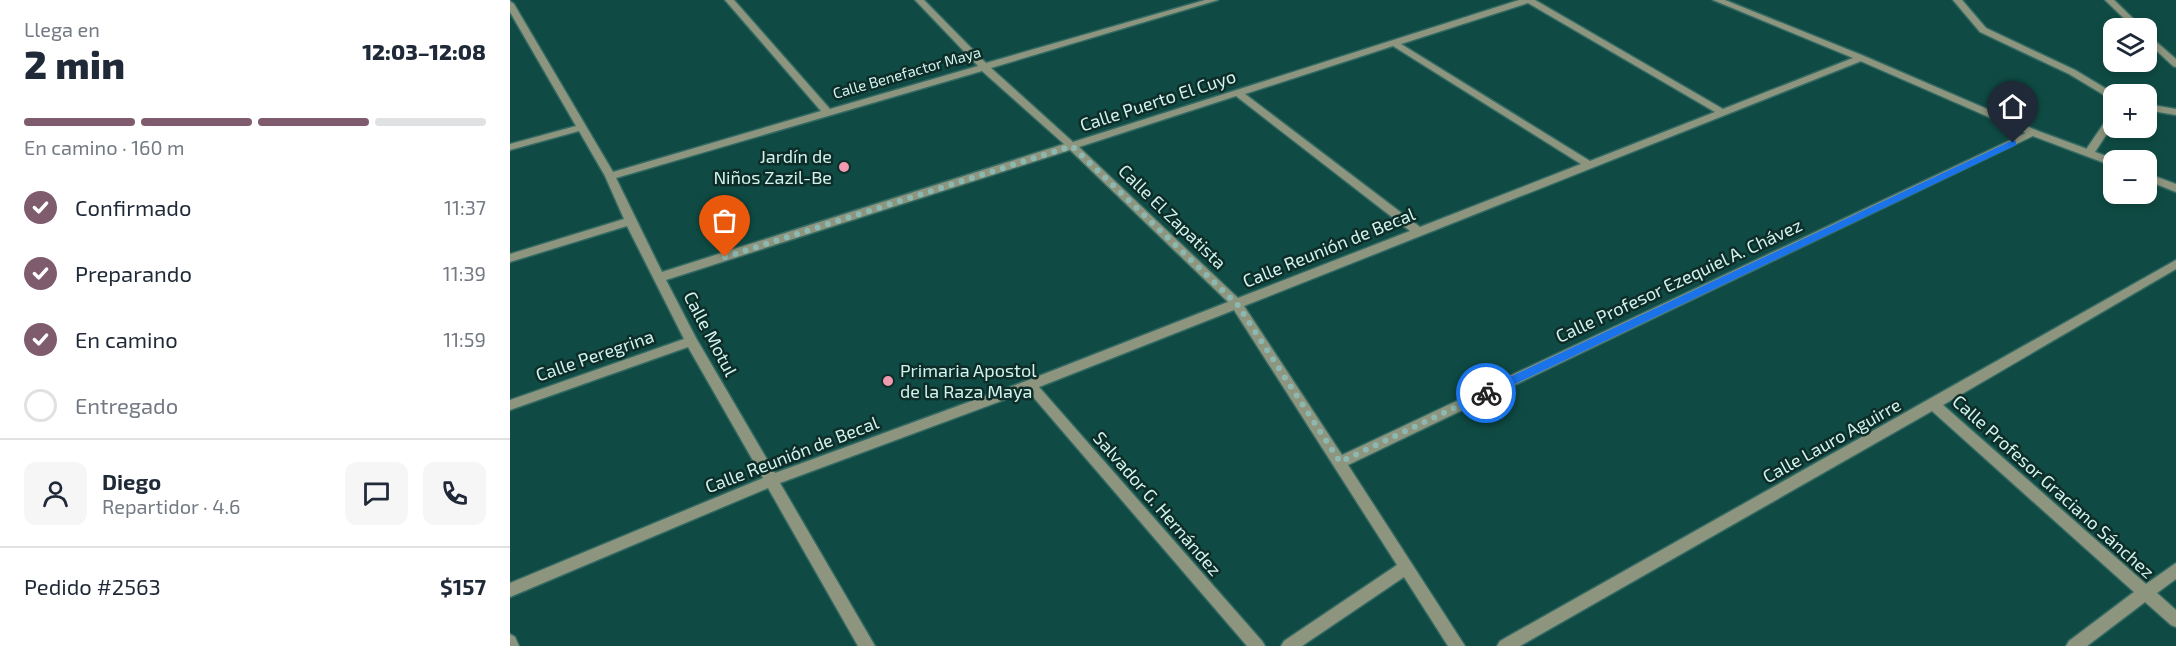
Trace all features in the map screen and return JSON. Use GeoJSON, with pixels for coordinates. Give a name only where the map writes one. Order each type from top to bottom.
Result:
{"type":"FeatureCollection","features":[{"type":"Feature","properties":{"kind":"street"},"geometry":{"type":"LineString","coordinates":[[729,0],[827,112]]}},
{"type":"Feature","properties":{"kind":"street","name":"Calle El Zapatista"},"geometry":{"type":"LineString","coordinates":[[919,0],[982,66],[1072,146],[1237,304],[1457,646]]}},
{"type":"Feature","properties":{"kind":"street","name":"Calle Benefactor Maya"},"geometry":{"type":"LineString","coordinates":[[610,176],[1214,0]]}},
{"type":"Feature","properties":{"kind":"street"},"geometry":{"type":"LineString","coordinates":[[1529,0],[1722,112]]}},
{"type":"Feature","properties":{"kind":"street","name":"Calle Puerto El Cuyo"},"geometry":{"type":"LineString","coordinates":[[660,277],[1529,0]]}},
{"type":"Feature","properties":{"kind":"street"},"geometry":{"type":"LineString","coordinates":[[1717,0],[1861,58],[2034,133],[2103,159]]}},
{"type":"Feature","properties":{"kind":"street"},"geometry":{"type":"LineString","coordinates":[[1957,0],[1983,30],[2072,72],[2103,91]]}},
{"type":"Feature","properties":{"kind":"street"},"geometry":{"type":"LineString","coordinates":[[2109,0],[2128,18]]}},
{"type":"Feature","properties":{"kind":"street","name":"Calle Motul"},"geometry":{"type":"LineString","coordinates":[[510,4],[610,176],[630,221],[691,341],[867,646]]}},
{"type":"Feature","properties":{"kind":"street"},"geometry":{"type":"LineString","coordinates":[[1394,43],[1589,165]]}},
{"type":"Feature","properties":{"kind":"street"},"geometry":{"type":"LineString","coordinates":[[2157,46],[2176,64]]}},
{"type":"Feature","properties":{"kind":"street","name":"Calle Reunión de Becal"},"geometry":{"type":"LineString","coordinates":[[510,590],[772,480],[1030,385],[1861,58]]}},
{"type":"Feature","properties":{"kind":"street"},"geometry":{"type":"LineString","coordinates":[[1238,93],[1418,231]]}},
{"type":"Feature","properties":{"kind":"street"},"geometry":{"type":"LineString","coordinates":[[2157,109],[2176,112]]}},
{"type":"Feature","properties":{"kind":"street"},"geometry":{"type":"LineString","coordinates":[[510,147],[583,127]]}},
{"type":"Feature","properties":{"kind":"street"},"geometry":{"type":"LineString","coordinates":[[2089,153],[2103,132]]}},
{"type":"Feature","properties":{"kind":"street","name":"Calle Profesor Ezequiel A. Chávez"},"geometry":{"type":"LineString","coordinates":[[1340,462],[2034,133]]}},
{"type":"Feature","properties":{"kind":"street"},"geometry":{"type":"LineString","coordinates":[[2157,180],[2176,188]]}},
{"type":"Feature","properties":{"kind":"street"},"geometry":{"type":"LineString","coordinates":[[510,258],[630,221]]}},
{"type":"Feature","properties":{"kind":"street","name":"Calle Lauro Aguirre"},"geometry":{"type":"LineString","coordinates":[[1505,646],[2176,264]]}},
{"type":"Feature","properties":{"kind":"street","name":"Calle Peregrina"},"geometry":{"type":"LineString","coordinates":[[510,405],[691,341]]}},
{"type":"Feature","properties":{"kind":"street","name":"Salvador G. Hernández"},"geometry":{"type":"LineString","coordinates":[[1030,385],[1257,646]]}},
{"type":"Feature","properties":{"kind":"street","name":"Calle Profesor Graciano Sánchez"},"geometry":{"type":"LineString","coordinates":[[1933,404],[2176,620]]}},
{"type":"Feature","properties":{"kind":"street"},"geometry":{"type":"LineString","coordinates":[[1289,646],[1405,568]]}},
{"type":"Feature","properties":{"kind":"street"},"geometry":{"type":"LineString","coordinates":[[2074,646],[2176,570]]}},
{"type":"Feature","properties":{"kind":"way so far"},"geometry":{"type":"LineString","coordinates":[[725,257],[1072,146],[1237,304],[1340,462],[1486,393]]}},
{"type":"Feature","properties":{"kind":"place","name":"Jardín de Niños Zazil-Be"},"geometry":{"type":"Point","coordinates":[844,167]}},
{"type":"Feature","properties":{"kind":"place","name":"Primaria Apostol de la Raza Maya"},"geometry":{"type":"Point","coordinates":[888,381]}},
{"type":"Feature","properties":{"kind":"route"},"geometry":{"type":"LineString","coordinates":[[1486,393],[2013,143]]}}]}
